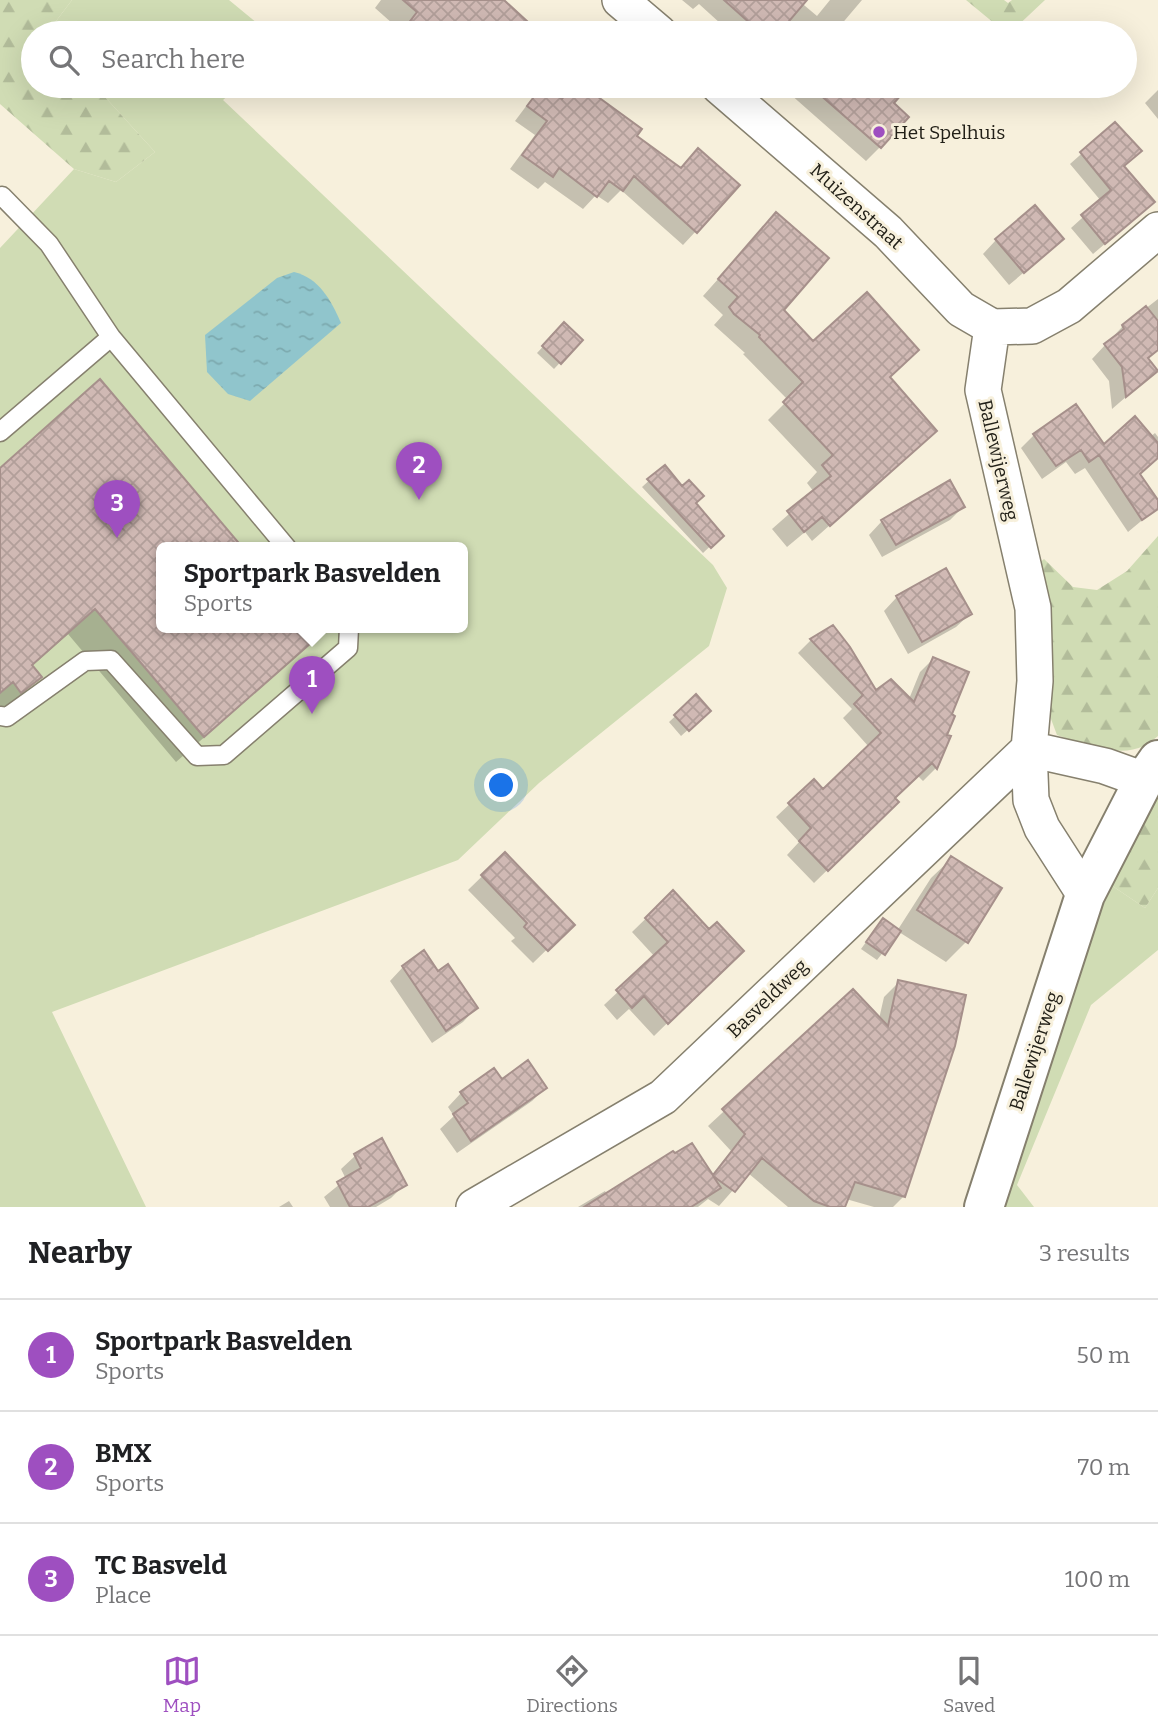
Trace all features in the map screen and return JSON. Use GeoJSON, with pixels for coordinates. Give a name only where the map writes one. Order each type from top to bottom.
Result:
{"type":"FeatureCollection","features":[{"type":"Feature","properties":{"kind":"street"},"geometry":{"type":"LineString","coordinates":[[620,0],[645,21]]}},
{"type":"Feature","properties":{"kind":"street","name":"Muizenstraat"},"geometry":{"type":"LineString","coordinates":[[733,98],[888,232],[961,309],[992,327]]}},
{"type":"Feature","properties":{"kind":"street"},"geometry":{"type":"LineString","coordinates":[[992,327],[1032,326],[1069,306],[1158,230]]}},
{"type":"Feature","properties":{"kind":"street","name":"Ballewijerweg"},"geometry":{"type":"LineString","coordinates":[[992,327],[983,390],[1033,608],[1035,681],[1029,749],[1031,800],[1042,828],[1085,895]]}},
{"type":"Feature","properties":{"kind":"street","name":"Ballewijerweg"},"geometry":{"type":"LineString","coordinates":[[984,1207],[1085,895],[1151,770],[1105,766],[1029,749]]}},
{"type":"Feature","properties":{"kind":"street","name":"Basveldweg"},"geometry":{"type":"LineString","coordinates":[[474,1207],[663,1097],[1029,749]]}},
{"type":"Feature","properties":{"kind":"lane"},"geometry":{"type":"LineString","coordinates":[[2,196],[49,244],[111,337],[283,542]]}},
{"type":"Feature","properties":{"kind":"lane"},"geometry":{"type":"LineString","coordinates":[[0,432],[111,337]]}},
{"type":"Feature","properties":{"kind":"lane"},"geometry":{"type":"LineString","coordinates":[[0,716],[7,717],[85,662],[111,660],[197,756],[224,755],[348,648],[349,633]]}},
{"type":"Feature","properties":{"kind":"green space"},"geometry":{"type":"Polygon","coordinates":[[[0,0],[72,0],[56,21],[21,21],[21,98],[106,98],[155,152],[116,182],[74,169],[0,104],[0,0]]]}},
{"type":"Feature","properties":{"kind":"green space"},"geometry":{"type":"Polygon","coordinates":[[[72,0],[229,0],[254,21],[56,21],[72,0]]]}},
{"type":"Feature","properties":{"kind":"green space"},"geometry":{"type":"Polygon","coordinates":[[[966,0],[1004,0],[1008,3],[1012,0],[1045,0],[1023,21],[991,21],[966,0]]]}},
{"type":"Feature","properties":{"kind":"green space"},"geometry":{"type":"Polygon","coordinates":[[[106,98],[225,98],[223,100],[713,565],[727,588],[709,646],[539,783],[458,860],[52,1012],[146,1207],[0,1207],[0,248],[74,169],[116,182],[155,152],[106,98]]]}},
{"type":"Feature","properties":{"kind":"green space"},"geometry":{"type":"Polygon","coordinates":[[[1158,536],[1158,736],[1144,746],[1123,751],[1100,748],[1057,735],[1051,719],[1037,565],[1044,559],[1073,587],[1097,590],[1127,571],[1158,536]]]}},
{"type":"Feature","properties":{"kind":"green space"},"geometry":{"type":"Polygon","coordinates":[[[1158,795],[1158,888],[1145,908],[1108,883],[1158,795]]]}},
{"type":"Feature","properties":{"kind":"green space"},"geometry":{"type":"Polygon","coordinates":[[[1108,883],[1145,908],[1158,888],[1158,950],[1091,1005],[1017,1185],[1034,1207],[1001,1207],[1108,883]]]}},
{"type":"Feature","properties":{"kind":"water"},"geometry":{"type":"Polygon","coordinates":[[[294,272],[317,285],[328,298],[341,323],[250,401],[228,394],[207,372],[205,335],[277,278],[294,272]]]}},
{"type":"Feature","properties":{"kind":"building"},"geometry":{"type":"Polygon","coordinates":[[[403,0],[504,0],[527,21],[410,21],[417,12],[403,0]]]}},
{"type":"Feature","properties":{"kind":"building"},"geometry":{"type":"Polygon","coordinates":[[[724,0],[807,0],[789,21],[748,21],[724,0]]]}},
{"type":"Feature","properties":{"kind":"building"},"geometry":{"type":"Polygon","coordinates":[[[533,98],[599,98],[642,129],[637,136],[681,168],[698,148],[740,185],[697,233],[634,176],[623,191],[609,181],[597,197],[559,168],[553,177],[522,155],[547,121],[527,106],[533,98]]]}},
{"type":"Feature","properties":{"kind":"building","name":"Het Spelhuis"},"geometry":{"type":"Polygon","coordinates":[[[824,98],[898,98],[894,103],[909,117],[881,148],[824,98]]]}},
{"type":"Feature","properties":{"kind":"building"},"geometry":{"type":"Polygon","coordinates":[[[1115,122],[1142,151],[1124,166],[1155,202],[1105,244],[1081,215],[1111,190],[1080,152],[1115,122]]]}},
{"type":"Feature","properties":{"kind":"building"},"geometry":{"type":"Polygon","coordinates":[[[1035,205],[1064,239],[1024,273],[995,239],[1035,205]]]}},
{"type":"Feature","properties":{"kind":"building"},"geometry":{"type":"Polygon","coordinates":[[[776,212],[829,258],[784,310],[813,341],[867,292],[919,350],[890,377],[937,431],[830,526],[822,517],[804,532],[787,511],[831,476],[822,465],[833,455],[783,402],[803,382],[760,335],[734,314],[729,307],[738,297],[718,279],[776,212]]]}},
{"type":"Feature","properties":{"kind":"building"},"geometry":{"type":"Polygon","coordinates":[[[1146,306],[1158,321],[1158,350],[1148,358],[1158,371],[1126,397],[1122,367],[1104,344],[1124,329],[1122,325],[1146,306]]]}},
{"type":"Feature","properties":{"kind":"building"},"geometry":{"type":"Polygon","coordinates":[[[564,322],[583,340],[561,364],[542,346],[564,322]]]}},
{"type":"Feature","properties":{"kind":"building"},"geometry":{"type":"Polygon","coordinates":[[[100,379],[238,542],[156,542],[156,633],[322,633],[204,737],[95,609],[32,665],[42,677],[21,693],[13,682],[0,693],[0,468],[100,379]]]}},
{"type":"Feature","properties":{"kind":"building"},"geometry":{"type":"Polygon","coordinates":[[[1076,404],[1104,444],[1135,416],[1158,443],[1158,458],[1140,474],[1158,500],[1158,509],[1142,520],[1099,455],[1089,462],[1081,450],[1056,466],[1033,434],[1076,404]]]}},
{"type":"Feature","properties":{"kind":"building"},"geometry":{"type":"Polygon","coordinates":[[[665,465],[682,486],[689,480],[704,496],[696,503],[724,536],[711,548],[647,479],[665,465]]]}},
{"type":"Feature","properties":{"kind":"building"},"geometry":{"type":"Polygon","coordinates":[[[950,480],[965,507],[896,545],[881,520],[950,480]]]}},
{"type":"Feature","properties":{"kind":"building"},"geometry":{"type":"Polygon","coordinates":[[[946,568],[972,614],[922,642],[896,596],[946,568]]]}},
{"type":"Feature","properties":{"kind":"building"},"geometry":{"type":"Polygon","coordinates":[[[833,625],[876,690],[891,679],[914,702],[933,657],[969,672],[952,714],[955,716],[947,735],[951,736],[937,769],[932,763],[895,798],[899,802],[828,871],[799,841],[811,828],[788,803],[814,779],[823,789],[881,733],[854,704],[863,695],[810,639],[833,625]]]}},
{"type":"Feature","properties":{"kind":"building"},"geometry":{"type":"Polygon","coordinates":[[[696,694],[711,711],[689,731],[674,715],[696,694]]]}},
{"type":"Feature","properties":{"kind":"building"},"geometry":{"type":"Polygon","coordinates":[[[505,852],[575,925],[548,951],[524,927],[527,923],[481,875],[505,852]]]}},
{"type":"Feature","properties":{"kind":"building"},"geometry":{"type":"Polygon","coordinates":[[[951,856],[1002,888],[968,943],[917,910],[951,856]]]}},
{"type":"Feature","properties":{"kind":"building"},"geometry":{"type":"Polygon","coordinates":[[[673,890],[709,929],[717,922],[744,951],[668,1024],[644,996],[632,1008],[616,990],[668,942],[645,918],[673,890]]]}},
{"type":"Feature","properties":{"kind":"building"},"geometry":{"type":"Polygon","coordinates":[[[883,918],[901,931],[885,955],[866,942],[883,918]]]}},
{"type":"Feature","properties":{"kind":"building"},"geometry":{"type":"Polygon","coordinates":[[[424,950],[438,971],[448,964],[478,1008],[446,1031],[402,966],[424,950]]]}},
{"type":"Feature","properties":{"kind":"building"},"geometry":{"type":"Polygon","coordinates":[[[898,980],[966,995],[955,1046],[905,1197],[855,1182],[845,1207],[830,1207],[814,1201],[762,1158],[735,1192],[713,1176],[721,1188],[691,1207],[584,1207],[673,1151],[675,1153],[692,1143],[713,1175],[745,1134],[722,1109],[853,989],[888,1026],[898,980]]]}},
{"type":"Feature","properties":{"kind":"building"},"geometry":{"type":"Polygon","coordinates":[[[528,1060],[547,1088],[471,1141],[453,1114],[468,1103],[460,1092],[494,1068],[502,1079],[528,1060]]]}},
{"type":"Feature","properties":{"kind":"building"},"geometry":{"type":"Polygon","coordinates":[[[382,1138],[407,1185],[368,1207],[350,1207],[337,1182],[361,1168],[354,1154],[382,1138]]]}},
{"type":"Feature","properties":{"kind":"place","name":"Het Spelhuis"},"geometry":{"type":"Point","coordinates":[879,132]}},
{"type":"Feature","properties":{"kind":"place","name":"BMX"},"geometry":{"type":"Point","coordinates":[419,500]}},
{"type":"Feature","properties":{"kind":"place","name":"TC Basveld"},"geometry":{"type":"Point","coordinates":[117,538]}},
{"type":"Feature","properties":{"kind":"place","name":"Sportpark Basvelden"},"geometry":{"type":"Point","coordinates":[312,714]}}]}
